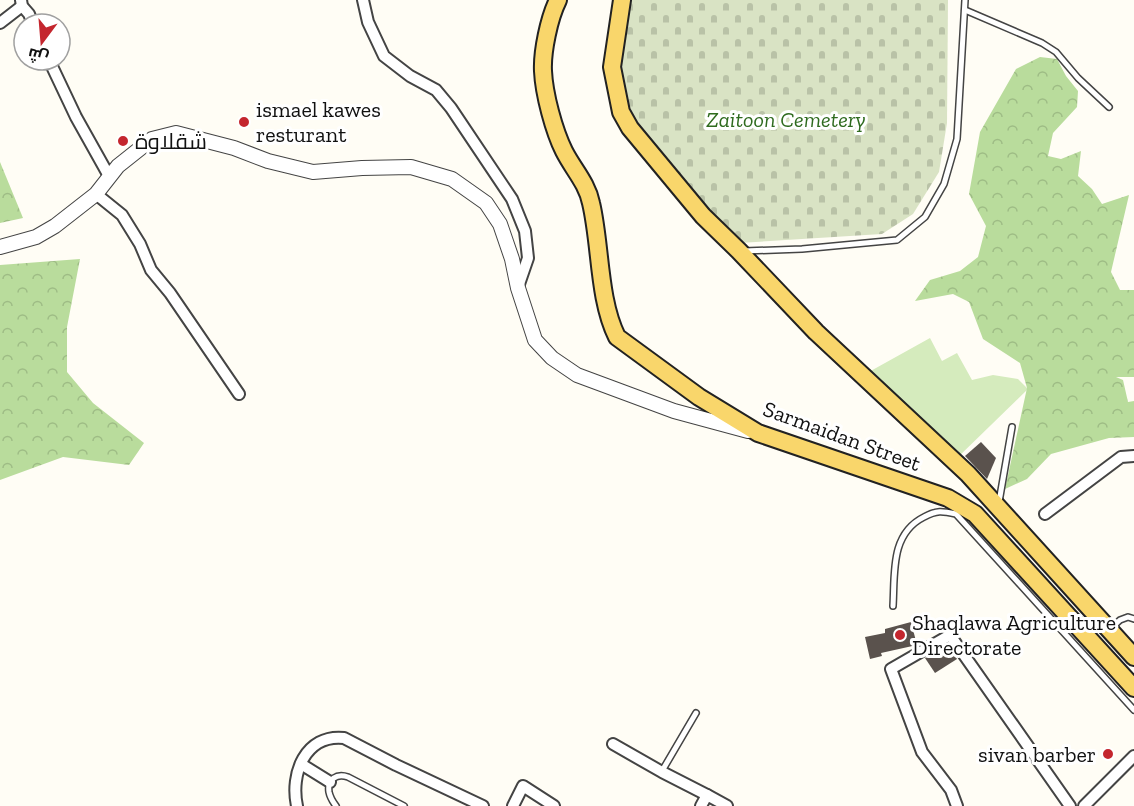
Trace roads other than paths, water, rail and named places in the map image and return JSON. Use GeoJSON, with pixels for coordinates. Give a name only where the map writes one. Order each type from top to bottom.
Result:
{"type":"FeatureCollection","features":[{"type":"Feature","properties":{"kind":"main road","name":"Sarmaidan Street"},"geometry":{"type":"LineString","coordinates":[[558,0],[548,28],[543,70],[547,97],[563,150],[586,186],[591,202],[606,305],[610,323],[617,337],[699,397],[758,433],[948,498],[975,514],[1134,688]]}},
{"type":"Feature","properties":{"kind":"main road","name":"Sarmaidan Street"},"geometry":{"type":"LineString","coordinates":[[621,0],[612,67],[621,112],[630,128],[703,216],[816,332],[968,474],[1134,657]]}},
{"type":"Feature","properties":{"kind":"street"},"geometry":{"type":"LineString","coordinates":[[363,0],[368,22],[384,56],[410,76],[436,90],[451,108],[512,199],[525,231],[528,258],[518,288]]}},
{"type":"Feature","properties":{"kind":"street"},"geometry":{"type":"LineString","coordinates":[[0,23],[22,3]]}},
{"type":"Feature","properties":{"kind":"street"},"geometry":{"type":"LineString","coordinates":[[55,72],[76,117],[109,176]]}},
{"type":"Feature","properties":{"kind":"street"},"geometry":{"type":"LineString","coordinates":[[0,247],[36,237],[55,226],[96,194],[118,166],[152,139],[176,134],[234,148],[268,161],[313,172],[411,166],[452,179],[486,202],[500,225],[535,340],[552,358],[577,375],[674,411],[758,433]]}},
{"type":"Feature","properties":{"kind":"street"},"geometry":{"type":"LineString","coordinates":[[96,194],[122,215],[140,244],[151,270],[170,293],[239,394]]}},
{"type":"Feature","properties":{"kind":"street"},"geometry":{"type":"LineString","coordinates":[[674,411],[687,408],[699,397]]}},
{"type":"Feature","properties":{"kind":"street"},"geometry":{"type":"LineString","coordinates":[[1045,513],[1121,457],[1134,456]]}},
{"type":"Feature","properties":{"kind":"street"},"geometry":{"type":"LineString","coordinates":[[957,806],[951,790],[922,752],[891,669],[950,634],[1070,806]]}},
{"type":"Feature","properties":{"kind":"street"},"geometry":{"type":"LineString","coordinates":[[297,806],[296,785],[301,764],[308,752],[318,743],[331,738],[344,738],[483,806]]}},
{"type":"Feature","properties":{"kind":"street"},"geometry":{"type":"LineString","coordinates":[[613,744],[727,806]]}},
{"type":"Feature","properties":{"kind":"street"},"geometry":{"type":"LineString","coordinates":[[1084,806],[1134,756]]}},
{"type":"Feature","properties":{"kind":"street"},"geometry":{"type":"LineString","coordinates":[[301,764],[330,782]]}},
{"type":"Feature","properties":{"kind":"street"},"geometry":{"type":"LineString","coordinates":[[513,806],[523,786],[553,805]]}},
{"type":"Feature","properties":{"kind":"street"},"geometry":{"type":"LineString","coordinates":[[701,806],[707,795]]}},
{"type":"Feature","properties":{"kind":"lane"},"geometry":{"type":"LineString","coordinates":[[739,251],[802,249],[897,240],[925,217],[944,184],[957,139],[965,0]]}},
{"type":"Feature","properties":{"kind":"lane"},"geometry":{"type":"LineString","coordinates":[[965,10],[1042,43],[1056,52],[1078,78],[1109,107]]}},
{"type":"Feature","properties":{"kind":"lane"},"geometry":{"type":"LineString","coordinates":[[998,508],[1012,427]]}},
{"type":"Feature","properties":{"kind":"lane"},"geometry":{"type":"LineString","coordinates":[[893,606],[895,559],[899,542],[906,531],[915,521],[931,513],[942,511],[956,514],[1134,710]]}},
{"type":"Feature","properties":{"kind":"lane"},"geometry":{"type":"LineString","coordinates":[[1109,630],[1128,616],[1134,619]]}},
{"type":"Feature","properties":{"kind":"lane"},"geometry":{"type":"LineString","coordinates":[[662,772],[696,713]]}},
{"type":"Feature","properties":{"kind":"lane"},"geometry":{"type":"LineString","coordinates":[[336,806],[329,792],[330,782],[336,776],[344,775],[404,806]]}},
{"type":"Feature","properties":{"kind":"place","name":"ismael kawes resturant"},"geometry":{"type":"Point","coordinates":[244,122]}},
{"type":"Feature","properties":{"kind":"place","name":"شقلاوة"},"geometry":{"type":"Point","coordinates":[123,141]}},
{"type":"Feature","properties":{"kind":"place","name":"Shaqlawa Agriculture Directorate"},"geometry":{"type":"Point","coordinates":[900,635]}},
{"type":"Feature","properties":{"kind":"place","name":"sivan barber"},"geometry":{"type":"Point","coordinates":[1108,754]}},
{"type":"Feature","properties":{"kind":"park label","name":"Zaitoon Cemetery"},"geometry":{"type":"Point","coordinates":[786,119]}}]}
